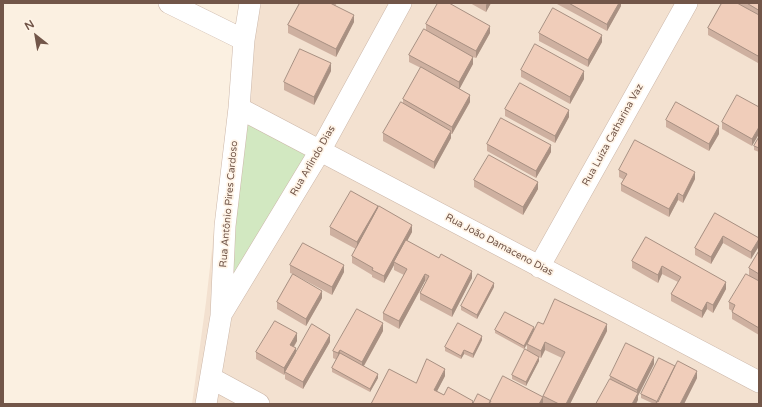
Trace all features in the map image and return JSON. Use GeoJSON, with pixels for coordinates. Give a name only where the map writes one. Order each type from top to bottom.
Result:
{"type":"FeatureCollection","features":[{"type":"Feature","properties":{"kind":"street"},"geometry":{"type":"LineString","coordinates":[[169,3],[244,40]]}},
{"type":"Feature","properties":{"kind":"street","name":"Rua Antônio Pires Cardoso"},"geometry":{"type":"LineString","coordinates":[[206,404],[221,316],[225,226],[244,40],[250,3]]}},
{"type":"Feature","properties":{"kind":"street","name":"Rua Arlindo Dias"},"geometry":{"type":"LineString","coordinates":[[221,316],[320,151],[401,3]]}},
{"type":"Feature","properties":{"kind":"street","name":"Rua Luiza Catharina Vaz"},"geometry":{"type":"LineString","coordinates":[[539,267],[687,3]]}},
{"type":"Feature","properties":{"kind":"street","name":"Rua João Damaceno Dias"},"geometry":{"type":"LineString","coordinates":[[238,108],[759,382]]}},
{"type":"Feature","properties":{"kind":"street"},"geometry":{"type":"LineString","coordinates":[[211,378],[259,404]]}},
{"type":"Feature","properties":{"kind":"shaded area"},"geometry":{"type":"Polygon","coordinates":[[[240,3],[759,3],[759,404],[192,404],[206,302],[240,3]]]}},
{"type":"Feature","properties":{"kind":"green space"},"geometry":{"type":"Polygon","coordinates":[[[243,117],[315,152],[226,300],[243,117]]]}},
{"type":"Feature","properties":{"kind":"building"},"geometry":{"type":"Polygon","coordinates":[[[300,3],[330,3],[354,15],[336,49],[288,25],[300,3]]]}},
{"type":"Feature","properties":{"kind":"building"},"geometry":{"type":"Polygon","coordinates":[[[438,3],[449,3],[490,26],[476,51],[426,24],[438,3]]]}},
{"type":"Feature","properties":{"kind":"building"},"geometry":{"type":"Polygon","coordinates":[[[569,3],[619,3],[607,24],[569,3]]]}},
{"type":"Feature","properties":{"kind":"building"},"geometry":{"type":"Polygon","coordinates":[[[722,3],[737,3],[759,15],[758,56],[708,28],[722,3]]]}},
{"type":"Feature","properties":{"kind":"building"},"geometry":{"type":"Polygon","coordinates":[[[747,3],[759,3],[759,10],[747,3]]]}},
{"type":"Feature","properties":{"kind":"building"},"geometry":{"type":"Polygon","coordinates":[[[553,8],[602,35],[588,60],[539,33],[553,8]]]}},
{"type":"Feature","properties":{"kind":"building"},"geometry":{"type":"Polygon","coordinates":[[[424,29],[473,57],[459,82],[409,55],[424,29]]]}},
{"type":"Feature","properties":{"kind":"building"},"geometry":{"type":"Polygon","coordinates":[[[535,44],[584,71],[570,97],[521,70],[535,44]]]}},
{"type":"Feature","properties":{"kind":"building"},"geometry":{"type":"Polygon","coordinates":[[[300,49],[331,63],[314,97],[284,82],[300,49]]]}},
{"type":"Feature","properties":{"kind":"building"},"geometry":{"type":"Polygon","coordinates":[[[421,67],[470,95],[452,127],[403,99],[421,67]]]}},
{"type":"Feature","properties":{"kind":"building"},"geometry":{"type":"Polygon","coordinates":[[[520,83],[569,110],[555,136],[505,109],[520,83]]]}},
{"type":"Feature","properties":{"kind":"building"},"geometry":{"type":"Polygon","coordinates":[[[737,95],[759,107],[759,127],[752,139],[722,122],[737,95]]]}},
{"type":"Feature","properties":{"kind":"building"},"geometry":{"type":"Polygon","coordinates":[[[401,102],[451,131],[434,162],[383,133],[401,102]]]}},
{"type":"Feature","properties":{"kind":"building"},"geometry":{"type":"Polygon","coordinates":[[[676,102],[719,126],[709,144],[666,120],[676,102]]]}},
{"type":"Feature","properties":{"kind":"building"},"geometry":{"type":"Polygon","coordinates":[[[501,118],[551,145],[536,171],[487,144],[501,118]]]}},
{"type":"Feature","properties":{"kind":"building"},"geometry":{"type":"Polygon","coordinates":[[[759,137],[759,148],[754,146],[759,137]]]}},
{"type":"Feature","properties":{"kind":"building"},"geometry":{"type":"Polygon","coordinates":[[[635,140],[695,172],[683,196],[678,193],[669,209],[621,184],[627,174],[619,170],[635,140]]]}},
{"type":"Feature","properties":{"kind":"building"},"geometry":{"type":"Polygon","coordinates":[[[489,155],[538,182],[523,207],[474,180],[489,155]]]}},
{"type":"Feature","properties":{"kind":"building"},"geometry":{"type":"Polygon","coordinates":[[[351,191],[378,206],[357,242],[330,227],[351,191]]]}},
{"type":"Feature","properties":{"kind":"building"},"geometry":{"type":"Polygon","coordinates":[[[379,206],[412,225],[384,276],[372,270],[373,268],[352,256],[379,206]]]}},
{"type":"Feature","properties":{"kind":"building"},"geometry":{"type":"Polygon","coordinates":[[[715,213],[759,238],[751,252],[723,236],[711,257],[695,248],[715,213]]]}},
{"type":"Feature","properties":{"kind":"building"},"geometry":{"type":"Polygon","coordinates":[[[646,237],[726,282],[713,305],[707,302],[702,311],[671,294],[681,277],[662,266],[658,275],[632,261],[646,237]]]}},
{"type":"Feature","properties":{"kind":"building"},"geometry":{"type":"Polygon","coordinates":[[[406,240],[439,258],[441,254],[472,271],[452,310],[420,293],[429,276],[425,274],[399,321],[383,313],[407,269],[394,262],[406,240]]]}},
{"type":"Feature","properties":{"kind":"building"},"geometry":{"type":"Polygon","coordinates":[[[303,243],[344,265],[332,287],[290,265],[303,243]]]}},
{"type":"Feature","properties":{"kind":"building"},"geometry":{"type":"Polygon","coordinates":[[[759,251],[759,274],[749,268],[759,251]]]}},
{"type":"Feature","properties":{"kind":"building"},"geometry":{"type":"Polygon","coordinates":[[[293,274],[322,291],[306,319],[277,302],[293,274]]]}},
{"type":"Feature","properties":{"kind":"building"},"geometry":{"type":"Polygon","coordinates":[[[478,274],[494,283],[477,315],[461,306],[478,274]]]}},
{"type":"Feature","properties":{"kind":"building"},"geometry":{"type":"Polygon","coordinates":[[[746,274],[759,281],[759,328],[732,312],[735,305],[729,302],[746,274]]]}},
{"type":"Feature","properties":{"kind":"building"},"geometry":{"type":"Polygon","coordinates":[[[555,299],[607,324],[566,404],[559,404],[543,396],[565,352],[545,342],[541,351],[527,344],[538,322],[543,324],[555,299]]]}},
{"type":"Feature","properties":{"kind":"building"},"geometry":{"type":"Polygon","coordinates":[[[357,309],[383,323],[362,362],[340,350],[338,353],[333,351],[357,309]]]}},
{"type":"Feature","properties":{"kind":"building"},"geometry":{"type":"Polygon","coordinates":[[[505,312],[534,327],[524,346],[495,330],[505,312]]]}},
{"type":"Feature","properties":{"kind":"building"},"geometry":{"type":"Polygon","coordinates":[[[275,321],[297,333],[290,345],[296,348],[284,368],[256,352],[275,321]]]}},
{"type":"Feature","properties":{"kind":"building"},"geometry":{"type":"Polygon","coordinates":[[[458,323],[482,336],[473,354],[464,350],[461,356],[445,347],[458,323]]]}},
{"type":"Feature","properties":{"kind":"building"},"geometry":{"type":"Polygon","coordinates":[[[312,324],[330,335],[303,382],[285,372],[312,324]]]}},
{"type":"Feature","properties":{"kind":"building"},"geometry":{"type":"Polygon","coordinates":[[[626,343],[654,357],[637,390],[610,376],[626,343]]]}},
{"type":"Feature","properties":{"kind":"building"},"geometry":{"type":"Polygon","coordinates":[[[525,349],[539,357],[526,382],[512,375],[525,349]]]}},
{"type":"Feature","properties":{"kind":"building"},"geometry":{"type":"Polygon","coordinates":[[[340,353],[378,374],[370,389],[332,368],[340,353]]]}},
{"type":"Feature","properties":{"kind":"building"},"geometry":{"type":"Polygon","coordinates":[[[659,358],[675,366],[658,402],[641,394],[659,358]]]}},
{"type":"Feature","properties":{"kind":"building"},"geometry":{"type":"Polygon","coordinates":[[[427,359],[445,369],[434,390],[444,395],[448,387],[473,401],[472,404],[371,404],[389,369],[416,383],[427,359]]]}},
{"type":"Feature","properties":{"kind":"building"},"geometry":{"type":"Polygon","coordinates":[[[678,361],[697,371],[680,404],[656,404],[678,361]]]}},
{"type":"Feature","properties":{"kind":"building"},"geometry":{"type":"Polygon","coordinates":[[[503,376],[543,397],[539,404],[489,404],[503,376]]]}},
{"type":"Feature","properties":{"kind":"building"},"geometry":{"type":"Polygon","coordinates":[[[610,379],[638,393],[632,404],[596,404],[610,379]]]}},
{"type":"Feature","properties":{"kind":"building"},"geometry":{"type":"Polygon","coordinates":[[[478,394],[491,401],[489,404],[473,404],[478,394]]]}}]}
